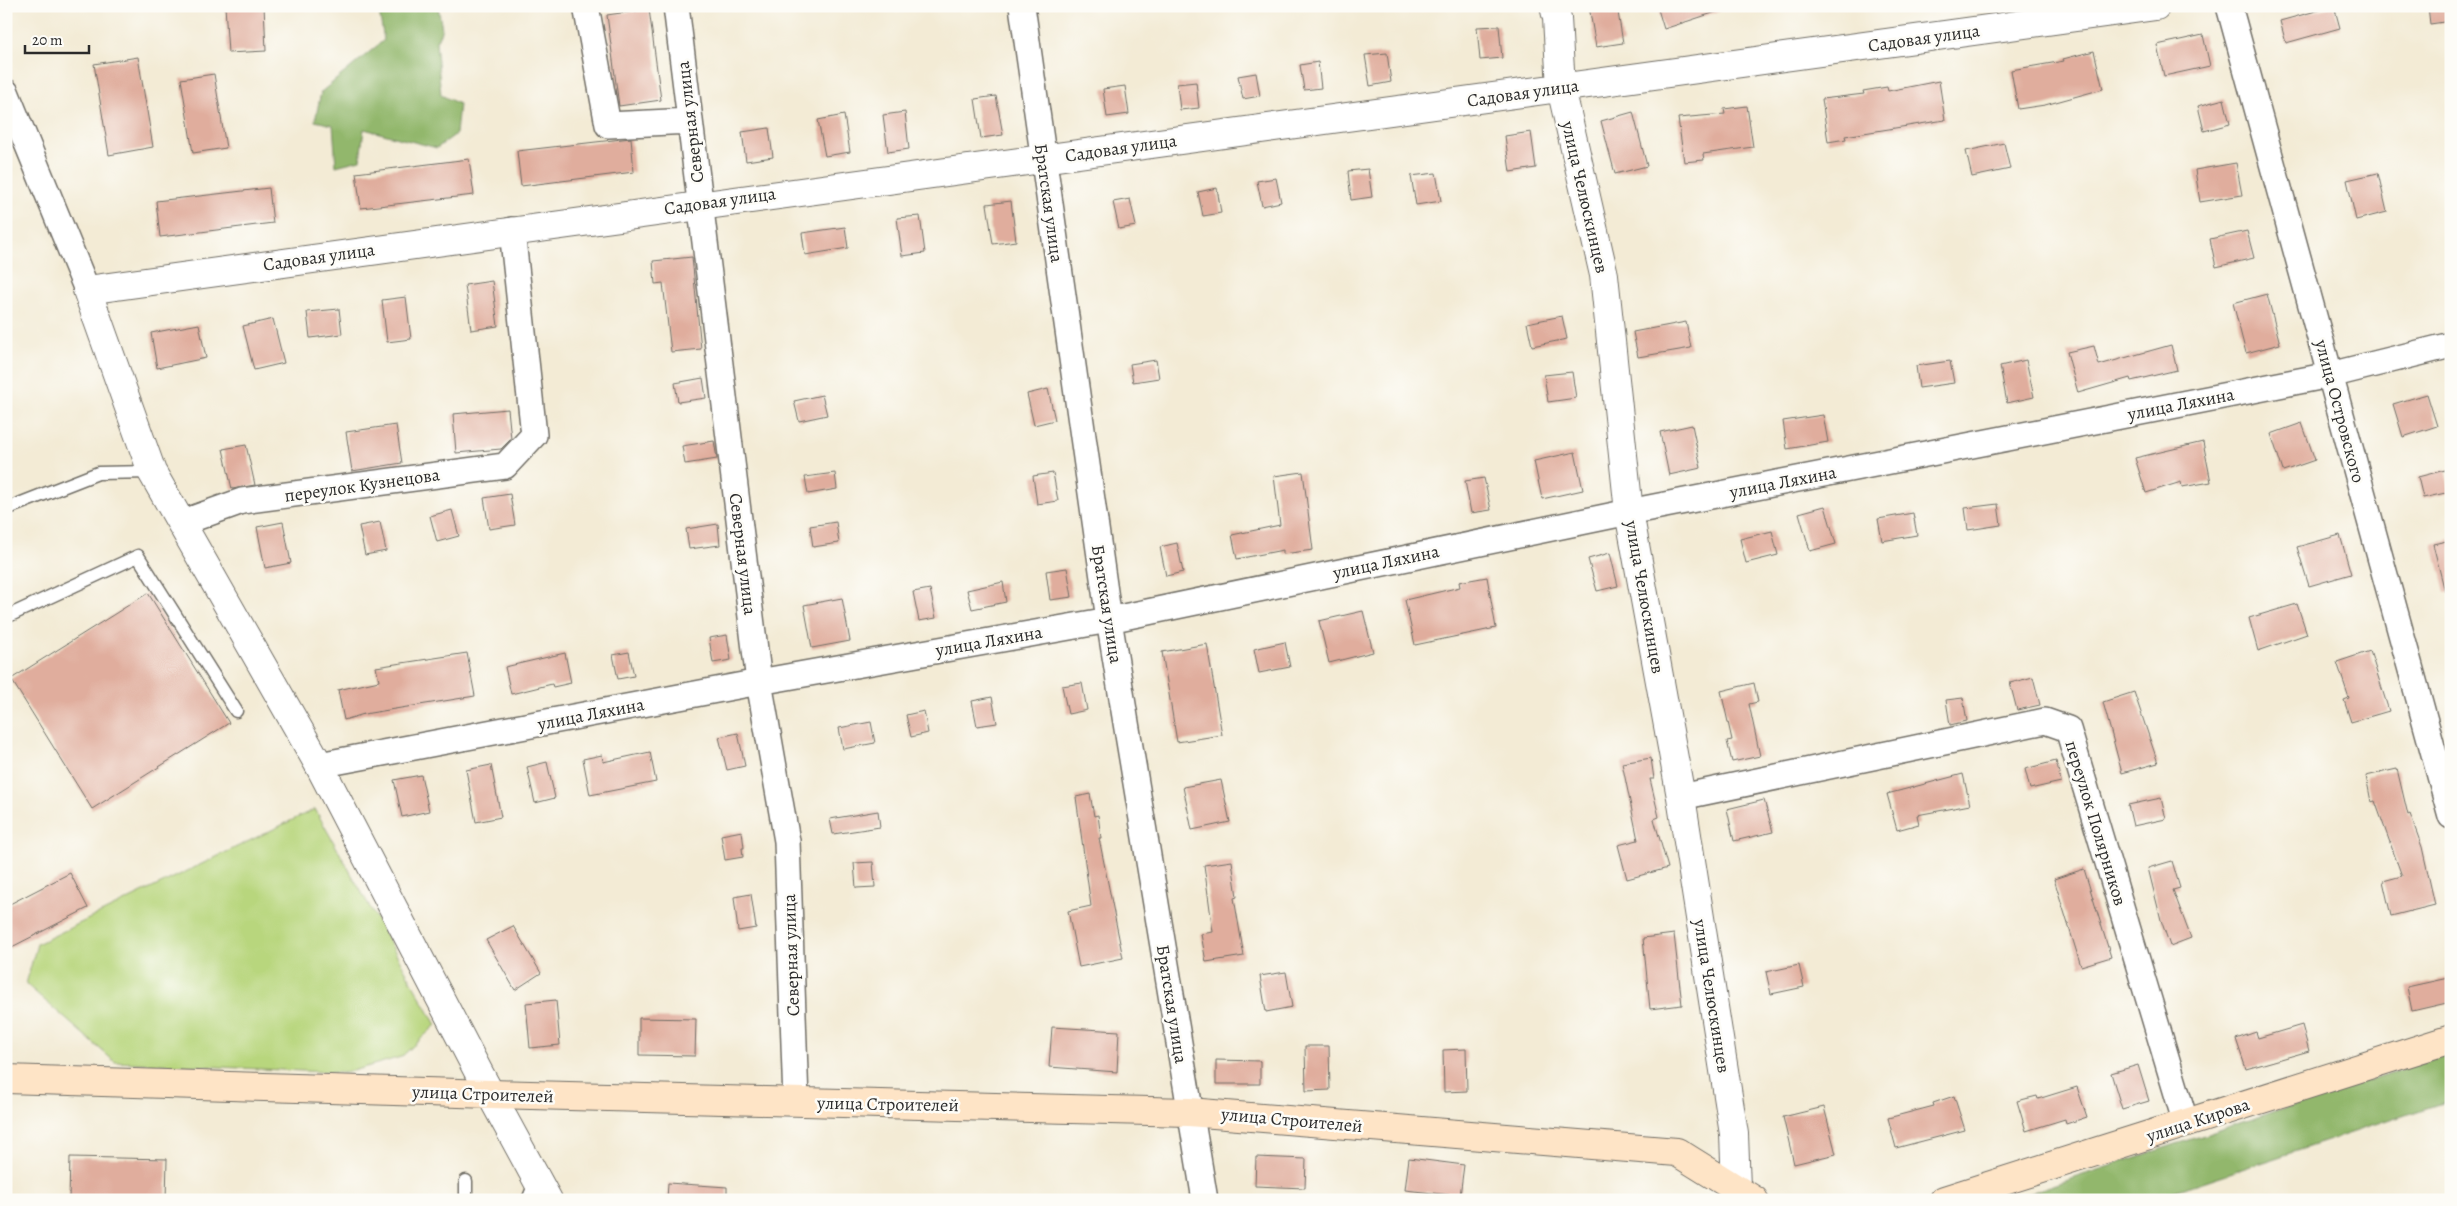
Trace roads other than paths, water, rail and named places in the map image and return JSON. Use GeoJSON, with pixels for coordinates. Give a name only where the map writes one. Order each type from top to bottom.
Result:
{"type":"FeatureCollection","features":[{"type":"Feature","properties":{"kind":"main road","name":"улица Кирова"},"geometry":{"type":"LineString","coordinates":[[1953,1198],[2451,1039]]}},
{"type":"Feature","properties":{"kind":"main road","name":"улица Строителей"},"geometry":{"type":"LineString","coordinates":[[6,1079],[1189,1112],[1677,1152],[1745,1194]]}},
{"type":"Feature","properties":{"kind":"street"},"geometry":{"type":"LineString","coordinates":[[586,6],[608,124],[690,121]]}},
{"type":"Feature","properties":{"kind":"street","name":"Северная улица"},"geometry":{"type":"LineString","coordinates":[[676,6],[759,682],[788,841],[796,1102]]}},
{"type":"Feature","properties":{"kind":"street","name":"Братская улица"},"geometry":{"type":"LineString","coordinates":[[1022,6],[1042,159],[1109,620],[1205,1200]]}},
{"type":"Feature","properties":{"kind":"street","name":"улица Челюскинцев"},"geometry":{"type":"LineString","coordinates":[[1554,6],[1557,18],[1561,88],[1604,275],[1629,512],[1681,796],[1745,1194]]}},
{"type":"Feature","properties":{"kind":"street","name":"Садовая улица"},"geometry":{"type":"LineString","coordinates":[[87,290],[699,203],[1042,159],[2156,6]]}},
{"type":"Feature","properties":{"kind":"street","name":"улица Островского"},"geometry":{"type":"LineString","coordinates":[[2229,6],[2451,816]]}},
{"type":"Feature","properties":{"kind":"street"},"geometry":{"type":"LineString","coordinates":[[6,92],[87,290],[152,472],[319,765],[491,1094],[538,1193]]}},
{"type":"Feature","properties":{"kind":"street","name":"переулок Кузнецова"},"geometry":{"type":"LineString","coordinates":[[181,523],[242,501],[505,466],[534,435],[512,230]]}},
{"type":"Feature","properties":{"kind":"street","name":"улица Ляхина"},"geometry":{"type":"LineString","coordinates":[[319,765],[759,682],[1109,620],[1629,512],[2330,374],[2451,345]]}},
{"type":"Feature","properties":{"kind":"street","name":"переулок Полярников"},"geometry":{"type":"LineString","coordinates":[[1681,796],[2045,721],[2068,729],[2186,1124]]}},
{"type":"Feature","properties":{"kind":"lane"},"geometry":{"type":"LineString","coordinates":[[6,509],[98,472],[152,472]]}},
{"type":"Feature","properties":{"kind":"lane"},"geometry":{"type":"LineString","coordinates":[[6,617],[138,556],[236,712]]}},
{"type":"Feature","properties":{"kind":"lane"},"geometry":{"type":"LineString","coordinates":[[466,1181],[466,1200]]}}]}
